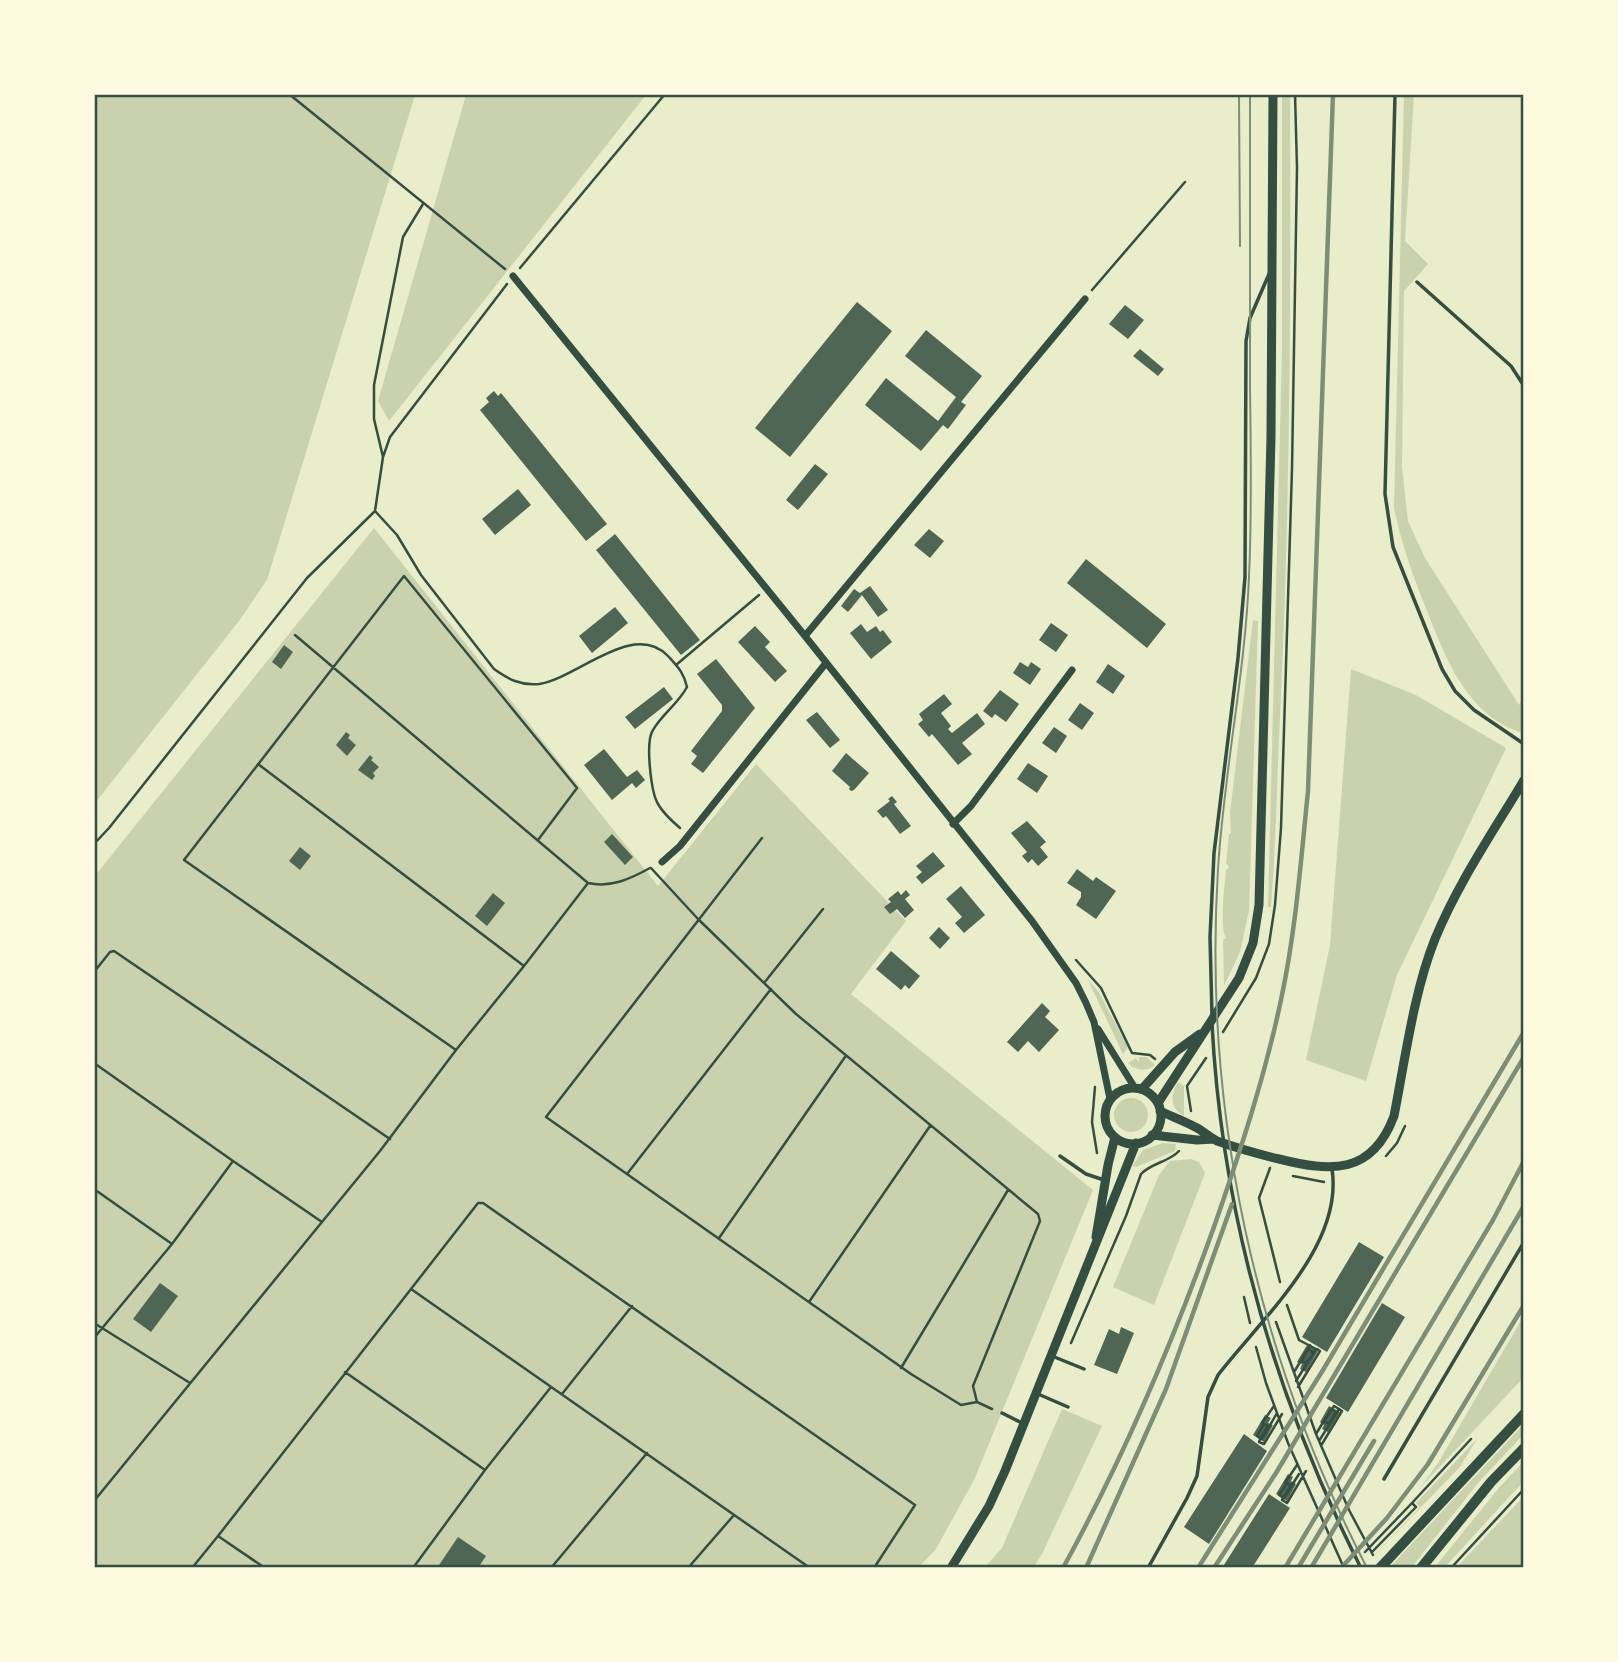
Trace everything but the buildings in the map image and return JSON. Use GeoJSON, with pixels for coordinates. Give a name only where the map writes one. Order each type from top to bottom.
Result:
{"type":"FeatureCollection","features":[{"type":"Feature","properties":{"kind":"main road"},"geometry":{"type":"LineString","coordinates":[[1378,1564],[1524,1413]]}},
{"type":"Feature","properties":{"kind":"main road"},"geometry":{"type":"LineString","coordinates":[[1421,1567],[1491,1482],[1524,1448]]}},
{"type":"Feature","properties":{"kind":"street"},"geometry":{"type":"LineString","coordinates":[[1159,1107],[1201,1033],[1227,998],[1248,957],[1257,924],[1273,267],[1273,94]]}},
{"type":"Feature","properties":{"kind":"street"},"geometry":{"type":"LineString","coordinates":[[513,276],[1032,921],[1076,983],[1094,1022],[1138,1088],[1154,1097],[1159,1107],[1159,1126],[1152,1135],[1136,1143],[1127,1143],[1115,1137],[1107,1125],[1105,1116],[1111,1099],[1094,1022]]}},
{"type":"Feature","properties":{"kind":"street"},"geometry":{"type":"LineString","coordinates":[[805,636],[1085,299]]}},
{"type":"Feature","properties":{"kind":"street"},"geometry":{"type":"LineString","coordinates":[[662,862],[689,835],[826,663]]}},
{"type":"Feature","properties":{"kind":"street"},"geometry":{"type":"LineString","coordinates":[[953,824],[971,806],[1072,670]]}},
{"type":"Feature","properties":{"kind":"street"},"geometry":{"type":"LineString","coordinates":[[1159,1107],[1214,1139],[1308,1167],[1332,1168],[1349,1165],[1378,1145],[1390,1127],[1424,974],[1435,939],[1459,890],[1524,780]]}},
{"type":"Feature","properties":{"kind":"street"},"geometry":{"type":"LineString","coordinates":[[1111,1099],[1126,1088],[1138,1088],[1175,1052],[1201,1033]]}},
{"type":"Feature","properties":{"kind":"street"},"geometry":{"type":"LineString","coordinates":[[1152,1135],[1214,1139]]}},
{"type":"Feature","properties":{"kind":"street"},"geometry":{"type":"LineString","coordinates":[[1091,1259],[1115,1137]]}},
{"type":"Feature","properties":{"kind":"street"},"geometry":{"type":"LineString","coordinates":[[951,1567],[989,1506],[1136,1143]]}},
{"type":"Feature","properties":{"kind":"lane"},"geometry":{"type":"LineString","coordinates":[[1395,94],[1385,494],[1393,547],[1431,645],[1455,691],[1474,710],[1524,744]]}},
{"type":"Feature","properties":{"kind":"lane"},"geometry":{"type":"LineString","coordinates":[[1273,267],[1265,279],[1250,318],[1246,341],[1243,601],[1214,853],[1210,959],[1214,1049],[1222,1128],[1237,1219],[1270,1348],[1323,1489],[1361,1567]]}},
{"type":"Feature","properties":{"kind":"lane"},"geometry":{"type":"LineString","coordinates":[[1417,282],[1511,366],[1524,386]]}},
{"type":"Feature","properties":{"kind":"lane"},"geometry":{"type":"LineString","coordinates":[[1060,1156],[1086,1174],[1106,1181]]}},
{"type":"Feature","properties":{"kind":"lane"},"geometry":{"type":"LineString","coordinates":[[1148,1567],[1197,1476],[1208,1397],[1212,1386],[1226,1364],[1283,1295],[1311,1256],[1330,1214],[1334,1181],[1332,1168]]}},
{"type":"Feature","properties":{"kind":"lane"},"geometry":{"type":"LineString","coordinates":[[1384,1479],[1524,1242]]}},
{"type":"Feature","properties":{"kind":"lane"},"geometry":{"type":"LineString","coordinates":[[1052,1356],[1084,1369]]}},
{"type":"Feature","properties":{"kind":"lane"},"geometry":{"type":"LineString","coordinates":[[1037,1393],[1068,1406]]}},
{"type":"Feature","properties":{"kind":"lane"},"geometry":{"type":"LineString","coordinates":[[1002,1413],[1024,1424]]}},
{"type":"Feature","properties":{"kind":"path"},"geometry":{"type":"LineString","coordinates":[[289,94],[513,276]]}},
{"type":"Feature","properties":{"kind":"path"},"geometry":{"type":"LineString","coordinates":[[94,844],[307,578],[375,511],[383,457],[390,437],[513,276],[665,94]]}},
{"type":"Feature","properties":{"kind":"path"},"geometry":{"type":"LineString","coordinates":[[1286,651],[1293,442],[1296,94]]}},
{"type":"Feature","properties":{"kind":"path"},"geometry":{"type":"LineString","coordinates":[[1085,299],[1185,181]]}},
{"type":"Feature","properties":{"kind":"path"},"geometry":{"type":"LineString","coordinates":[[383,457],[374,419],[374,385],[403,237],[423,203]]}},
{"type":"Feature","properties":{"kind":"path"},"geometry":{"type":"LineString","coordinates":[[375,511],[397,535],[421,575],[486,659],[509,680],[522,684],[540,684],[640,642],[659,647],[684,673],[687,687],[681,699],[651,732],[647,749],[657,803],[673,822],[689,835]]}},
{"type":"Feature","properties":{"kind":"path"},"geometry":{"type":"LineString","coordinates":[[456,1050],[184,860],[404,576],[577,788],[538,840]]}},
{"type":"Feature","properties":{"kind":"path"},"geometry":{"type":"LineString","coordinates":[[676,665],[767,589]]}},
{"type":"Feature","properties":{"kind":"path"},"geometry":{"type":"LineString","coordinates":[[295,635],[588,883],[603,887],[631,879],[650,868],[764,983],[845,1056],[1038,1214],[1040,1222],[973,1386],[977,1402]]}},
{"type":"Feature","properties":{"kind":"path"},"geometry":{"type":"LineString","coordinates":[[258,764],[524,966]]}},
{"type":"Feature","properties":{"kind":"path"},"geometry":{"type":"LineString","coordinates":[[762,838],[546,1117],[901,1368],[961,1405],[977,1402],[1002,1413]]}},
{"type":"Feature","properties":{"kind":"path"},"geometry":{"type":"LineString","coordinates":[[94,1501],[390,1139],[456,1050],[588,883]]}},
{"type":"Feature","properties":{"kind":"path"},"geometry":{"type":"LineString","coordinates":[[764,983],[823,909]]}},
{"type":"Feature","properties":{"kind":"path"},"geometry":{"type":"LineString","coordinates":[[94,972],[110,952],[114,951],[390,1139]]}},
{"type":"Feature","properties":{"kind":"path"},"geometry":{"type":"LineString","coordinates":[[1075,959],[1101,988],[1132,1053],[1150,1055],[1163,1065]]}},
{"type":"Feature","properties":{"kind":"path"},"geometry":{"type":"LineString","coordinates":[[627,1174],[771,989]]}},
{"type":"Feature","properties":{"kind":"path"},"geometry":{"type":"LineString","coordinates":[[719,1238],[845,1056]]}},
{"type":"Feature","properties":{"kind":"path"},"geometry":{"type":"LineString","coordinates":[[94,1063],[322,1222]]}},
{"type":"Feature","properties":{"kind":"path"},"geometry":{"type":"LineString","coordinates":[[1176,1076],[1187,1086]]}},
{"type":"Feature","properties":{"kind":"path"},"geometry":{"type":"LineString","coordinates":[[1384,1158],[1397,1143],[1406,1123]]}},
{"type":"Feature","properties":{"kind":"path"},"geometry":{"type":"LineString","coordinates":[[809,1302],[930,1126]]}},
{"type":"Feature","properties":{"kind":"path"},"geometry":{"type":"LineString","coordinates":[[1063,1361],[1126,1216],[1141,1174],[1172,1158],[1181,1148]]}},
{"type":"Feature","properties":{"kind":"path"},"geometry":{"type":"LineString","coordinates":[[94,1338],[172,1244],[233,1161]]}},
{"type":"Feature","properties":{"kind":"path"},"geometry":{"type":"LineString","coordinates":[[1270,1168],[1259,1199],[1283,1295],[1299,1340],[1316,1349],[1296,1381]]}},
{"type":"Feature","properties":{"kind":"path"},"geometry":{"type":"LineString","coordinates":[[94,1189],[172,1244]]}},
{"type":"Feature","properties":{"kind":"path"},"geometry":{"type":"LineString","coordinates":[[901,1368],[1009,1189]]}},
{"type":"Feature","properties":{"kind":"path"},"geometry":{"type":"LineString","coordinates":[[192,1567],[478,1203],[483,1203],[915,1505],[874,1567]]}},
{"type":"Feature","properties":{"kind":"path"},"geometry":{"type":"LineString","coordinates":[[411,1289],[810,1567]]}},
{"type":"Feature","properties":{"kind":"path"},"geometry":{"type":"LineString","coordinates":[[1244,1297],[1251,1325]]}},
{"type":"Feature","properties":{"kind":"path"},"geometry":{"type":"LineString","coordinates":[[562,1394],[632,1306]]}},
{"type":"Feature","properties":{"kind":"path"},"geometry":{"type":"LineString","coordinates":[[1274,1317],[1316,1434],[1349,1510],[1378,1564]]}},
{"type":"Feature","properties":{"kind":"path"},"geometry":{"type":"LineString","coordinates":[[94,1323],[190,1383]]}},
{"type":"Feature","properties":{"kind":"path"},"geometry":{"type":"LineString","coordinates":[[1255,1343],[1274,1406],[1297,1465],[1344,1567]]}},
{"type":"Feature","properties":{"kind":"path"},"geometry":{"type":"LineString","coordinates":[[1294,1373],[1308,1349],[1313,1352],[1306,1363],[1302,1361],[1304,1359],[1308,1351],[1310,1348],[1310,1345]]}},
{"type":"Feature","properties":{"kind":"path"},"geometry":{"type":"LineString","coordinates":[[345,1372],[485,1470]]}},
{"type":"Feature","properties":{"kind":"path"},"geometry":{"type":"LineString","coordinates":[[413,1567],[485,1470],[552,1387]]}},
{"type":"Feature","properties":{"kind":"path"},"geometry":{"type":"LineString","coordinates":[[1259,1442],[1254,1439],[1274,1406]]}},
{"type":"Feature","properties":{"kind":"path"},"geometry":{"type":"LineString","coordinates":[[1316,1434],[1331,1409],[1336,1412],[1329,1423],[1324,1421],[1331,1411],[1332,1408],[1334,1406],[1339,1409],[1319,1441]]}},
{"type":"Feature","properties":{"kind":"path"},"geometry":{"type":"LineString","coordinates":[[1262,1436],[1268,1426],[1264,1424],[1257,1436],[1262,1439],[1277,1413]]}},
{"type":"Feature","properties":{"kind":"path"},"geometry":{"type":"LineString","coordinates":[[1359,1558],[1471,1439]]}},
{"type":"Feature","properties":{"kind":"path"},"geometry":{"type":"LineString","coordinates":[[551,1567],[647,1453]]}},
{"type":"Feature","properties":{"kind":"path"},"geometry":{"type":"LineString","coordinates":[[1282,1500],[1277,1497],[1297,1465]]}},
{"type":"Feature","properties":{"kind":"path"},"geometry":{"type":"LineString","coordinates":[[1284,1495],[1290,1485],[1287,1483],[1279,1495],[1284,1498],[1300,1472]]}},
{"type":"Feature","properties":{"kind":"path"},"geometry":{"type":"LineString","coordinates":[[1451,1567],[1524,1489]]}},
{"type":"Feature","properties":{"kind":"path"},"geometry":{"type":"LineString","coordinates":[[1372,1553],[1416,1507],[1412,1503]]}},
{"type":"Feature","properties":{"kind":"path"},"geometry":{"type":"LineString","coordinates":[[688,1567],[734,1514]]}},
{"type":"Feature","properties":{"kind":"path"},"geometry":{"type":"LineString","coordinates":[[218,1536],[265,1567]]}},
{"type":"Feature","properties":{"kind":"green space"},"geometry":{"type":"Polygon","coordinates":[[[95,95],[415,95],[267,580],[239,621],[95,803],[95,95]]]}},
{"type":"Feature","properties":{"kind":"green space"},"geometry":{"type":"Polygon","coordinates":[[[466,95],[646,95],[389,421],[378,401],[466,95]]]}},
{"type":"Feature","properties":{"kind":"green space"},"geometry":{"type":"Polygon","coordinates":[[[1282,95],[1290,95],[1286,561],[1274,859],[1271,907],[1268,907],[1282,350],[1282,95]]]}},
{"type":"Feature","properties":{"kind":"green space"},"geometry":{"type":"Polygon","coordinates":[[[1404,95],[1414,95],[1405,241],[1428,264],[1404,291],[1402,467],[1408,521],[1425,558],[1519,705],[1523,698],[1523,733],[1503,725],[1486,713],[1460,682],[1420,594],[1394,508],[1404,95]]]}},
{"type":"Feature","properties":{"kind":"green space"},"geometry":{"type":"Polygon","coordinates":[[[374,528],[658,886],[756,764],[906,921],[851,994],[1093,1190],[974,1480],[936,1549],[918,1568],[95,1567],[94,877],[374,528]]]}},
{"type":"Feature","properties":{"kind":"green space"},"geometry":{"type":"Polygon","coordinates":[[[1253,620],[1258,621],[1249,911],[1240,952],[1224,986],[1223,940],[1226,938],[1223,905],[1226,870],[1229,867],[1226,863],[1253,620]]]}},
{"type":"Feature","properties":{"kind":"green space"},"geometry":{"type":"Polygon","coordinates":[[[1351,669],[1416,695],[1506,748],[1397,975],[1366,1081],[1306,1060],[1330,945],[1351,669]]]}},
{"type":"Feature","properties":{"kind":"green space"},"geometry":{"type":"Polygon","coordinates":[[[1088,980],[1098,991],[1128,1047],[1123,1054],[1088,980]]]}},
{"type":"Feature","properties":{"kind":"green space"},"geometry":{"type":"Polygon","coordinates":[[[1139,1057],[1147,1057],[1155,1065],[1142,1070],[1128,1063],[1136,1058],[1139,1062],[1139,1057]]]}},
{"type":"Feature","properties":{"kind":"green space"},"geometry":{"type":"Polygon","coordinates":[[[1178,1082],[1184,1086],[1184,1116],[1176,1109],[1173,1101],[1178,1082]]]}},
{"type":"Feature","properties":{"kind":"green space"},"geometry":{"type":"Polygon","coordinates":[[[1131,1098],[1143,1103],[1148,1115],[1143,1127],[1131,1132],[1119,1127],[1114,1115],[1119,1103],[1131,1098]]]}},
{"type":"Feature","properties":{"kind":"green space"},"geometry":{"type":"Polygon","coordinates":[[[1163,1143],[1176,1144],[1175,1151],[1136,1167],[1132,1166],[1143,1150],[1163,1143]]]}},
{"type":"Feature","properties":{"kind":"green space"},"geometry":{"type":"Polygon","coordinates":[[[1191,1159],[1199,1162],[1205,1173],[1154,1305],[1113,1287],[1159,1175],[1170,1161],[1191,1159]]]}},
{"type":"Feature","properties":{"kind":"green space"},"geometry":{"type":"Polygon","coordinates":[[[1523,1317],[1523,1378],[1420,1488],[1438,1463],[1523,1317]]]}},
{"type":"Feature","properties":{"kind":"green space"},"geometry":{"type":"Polygon","coordinates":[[[1062,1409],[1102,1426],[1042,1554],[1034,1567],[985,1567],[1002,1548],[1062,1409]]]}},
{"type":"Feature","properties":{"kind":"green space"},"geometry":{"type":"Polygon","coordinates":[[[1523,1425],[1523,1435],[1478,1483],[1412,1567],[1390,1567],[1523,1425]]]}},
{"type":"Feature","properties":{"kind":"green space"},"geometry":{"type":"Polygon","coordinates":[[[1477,1439],[1460,1467],[1363,1567],[1420,1507],[1416,1503],[1477,1439]]]}},
{"type":"Feature","properties":{"kind":"green space"},"geometry":{"type":"Polygon","coordinates":[[[1523,1462],[1523,1482],[1445,1567],[1435,1567],[1498,1489],[1523,1462]]]}},
{"type":"Feature","properties":{"kind":"green space"},"geometry":{"type":"Polygon","coordinates":[[[1523,1497],[1523,1567],[1457,1567],[1523,1497]]]}},
{"type":"Feature","properties":{"kind":"tram line"},"geometry":{"type":"LineString","coordinates":[[1239,94],[1240,246]]}},
{"type":"Feature","properties":{"kind":"tram line"},"geometry":{"type":"LineString","coordinates":[[1250,94],[1250,553],[1247,614],[1218,869],[1216,960],[1219,1050],[1229,1140],[1245,1228],[1267,1316],[1294,1401],[1328,1486],[1367,1568]]}},
{"type":"Feature","properties":{"kind":"railway"},"geometry":{"type":"LineString","coordinates":[[1063,1568],[1127,1441],[1199,1268],[1252,1111],[1276,1024],[1287,970],[1308,791],[1333,94]]}},
{"type":"Feature","properties":{"kind":"railway"},"geometry":{"type":"LineString","coordinates":[[1198,1568],[1323,1370],[1524,1032]]}},
{"type":"Feature","properties":{"kind":"railway"},"geometry":{"type":"LineString","coordinates":[[1214,1568],[1276,1473],[1524,1057]]}},
{"type":"Feature","properties":{"kind":"railway"},"geometry":{"type":"LineString","coordinates":[[1285,1568],[1493,1220],[1524,1161]]}},
{"type":"Feature","properties":{"kind":"railway"},"geometry":{"type":"LineString","coordinates":[[1086,1568],[1166,1389],[1232,1204]]}},
{"type":"Feature","properties":{"kind":"railway"},"geometry":{"type":"LineString","coordinates":[[1311,1568],[1524,1206]]}},
{"type":"Feature","properties":{"kind":"railway"},"geometry":{"type":"LineString","coordinates":[[1341,1568],[1387,1518],[1428,1464],[1524,1305]]}},
{"type":"Feature","properties":{"kind":"railway"},"geometry":{"type":"LineString","coordinates":[[1298,1568],[1374,1441]]}}]}
